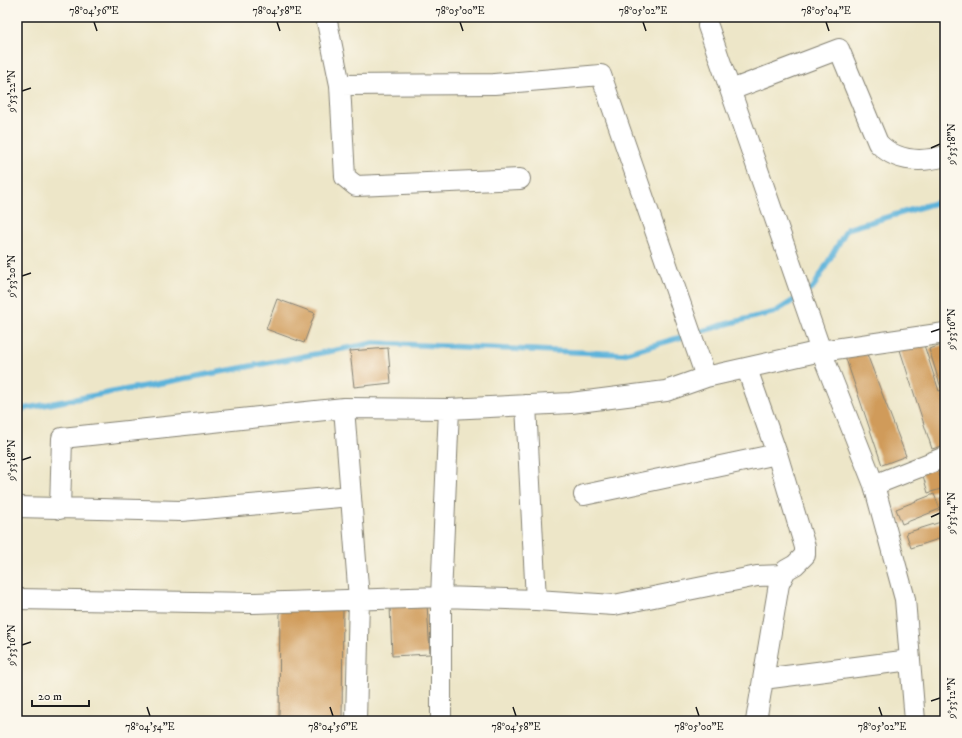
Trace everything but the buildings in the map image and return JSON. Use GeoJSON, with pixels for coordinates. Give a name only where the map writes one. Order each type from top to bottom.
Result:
{"type":"FeatureCollection","features":[{"type":"Feature","properties":{"kind":"street"},"geometry":{"type":"LineString","coordinates":[[326,17],[340,85],[345,177],[356,186],[520,179]]}},
{"type":"Feature","properties":{"kind":"street"},"geometry":{"type":"LineString","coordinates":[[708,26],[821,351],[874,485],[906,599],[915,721]]}},
{"type":"Feature","properties":{"kind":"street"},"geometry":{"type":"LineString","coordinates":[[731,90],[839,49],[878,143],[886,151],[902,159],[923,161],[945,156]]}},
{"type":"Feature","properties":{"kind":"street"},"geometry":{"type":"LineString","coordinates":[[340,85],[494,84],[601,75],[706,377]]}},
{"type":"Feature","properties":{"kind":"street"},"geometry":{"type":"LineString","coordinates":[[60,509],[62,438],[344,408],[449,409],[571,403],[666,391],[706,377],[747,369],[821,351],[945,333]]}},
{"type":"Feature","properties":{"kind":"street"},"geometry":{"type":"LineString","coordinates":[[747,369],[777,454],[805,547],[805,555],[796,564],[786,570],[779,584],[756,721]]}},
{"type":"Feature","properties":{"kind":"street"},"geometry":{"type":"LineString","coordinates":[[526,405],[536,600]]}},
{"type":"Feature","properties":{"kind":"street"},"geometry":{"type":"LineString","coordinates":[[344,408],[359,599],[356,721]]}},
{"type":"Feature","properties":{"kind":"street"},"geometry":{"type":"LineString","coordinates":[[441,721],[441,597],[449,409]]}},
{"type":"Feature","properties":{"kind":"street"},"geometry":{"type":"LineString","coordinates":[[584,495],[777,454]]}},
{"type":"Feature","properties":{"kind":"street"},"geometry":{"type":"LineString","coordinates":[[874,485],[945,457]]}},
{"type":"Feature","properties":{"kind":"street"},"geometry":{"type":"LineString","coordinates":[[17,507],[181,511],[351,496]]}},
{"type":"Feature","properties":{"kind":"street"},"geometry":{"type":"LineString","coordinates":[[17,600],[253,602],[441,597],[614,604],[757,576],[783,575]]}},
{"type":"Feature","properties":{"kind":"street"},"geometry":{"type":"LineString","coordinates":[[763,679],[910,660]]}},
{"type":"Feature","properties":{"kind":"waterway"},"geometry":{"type":"LineString","coordinates":[[17,410],[374,343],[623,354],[730,323],[775,312],[813,288],[847,229],[945,200]]}}]}
